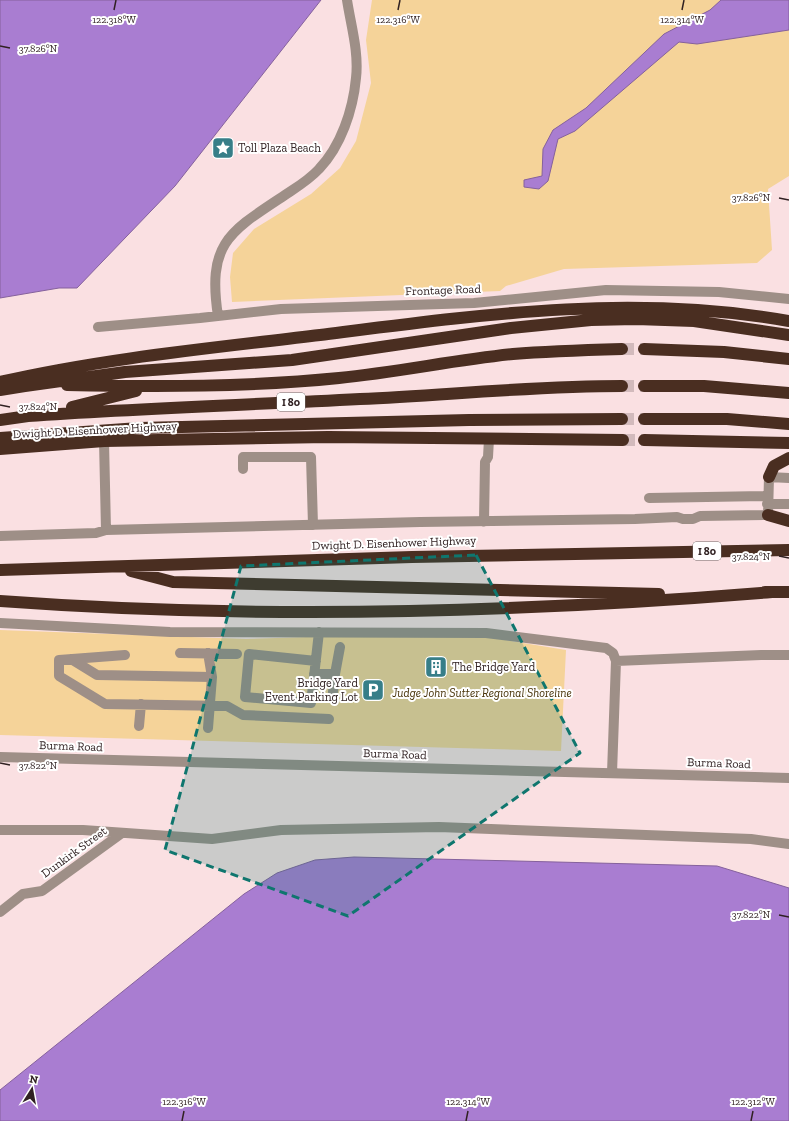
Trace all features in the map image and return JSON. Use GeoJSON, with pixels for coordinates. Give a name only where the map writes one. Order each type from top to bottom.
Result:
{"type":"FeatureCollection","features":[{"type":"Feature","properties":{"kind":"highway"},"geometry":{"type":"LineString","coordinates":[[0,382],[69,368],[138,357],[533,310],[602,307],[659,307],[718,311],[789,321]]}},
{"type":"Feature","properties":{"kind":"highway"},"geometry":{"type":"LineString","coordinates":[[25,386],[125,372],[292,360],[511,328],[591,320],[636,318],[687,321],[743,327],[789,335]]}},
{"type":"Feature","properties":{"kind":"highway","name":"Dwight D. Eisenhower Highway"},"geometry":{"type":"LineString","coordinates":[[0,390],[25,386],[55,384],[163,387],[298,381],[405,370],[513,354],[622,349]]}},
{"type":"Feature","properties":{"kind":"highway"},"geometry":{"type":"LineString","coordinates":[[644,349],[724,352],[789,359]]}},
{"type":"Feature","properties":{"kind":"highway","name":"Dwight D. Eisenhower Highway"},"geometry":{"type":"LineString","coordinates":[[28,416],[162,407],[404,397],[529,387],[622,386]]}},
{"type":"Feature","properties":{"kind":"highway"},"geometry":{"type":"LineString","coordinates":[[644,386],[704,386],[789,393]]}},
{"type":"Feature","properties":{"kind":"highway","name":"Dwight D. Eisenhower Highway"},"geometry":{"type":"LineString","coordinates":[[0,420],[54,412],[136,391],[163,387]]}},
{"type":"Feature","properties":{"kind":"highway","name":"Dwight D. Eisenhower Highway"},"geometry":{"type":"LineString","coordinates":[[0,438],[71,432],[163,428],[468,420],[622,419]]}},
{"type":"Feature","properties":{"kind":"highway"},"geometry":{"type":"LineString","coordinates":[[644,419],[727,419],[789,424]]}},
{"type":"Feature","properties":{"kind":"highway","name":"Dwight D. Eisenhower Highway"},"geometry":{"type":"LineString","coordinates":[[0,448],[104,442],[351,436],[622,440]]}},
{"type":"Feature","properties":{"kind":"highway"},"geometry":{"type":"LineString","coordinates":[[644,440],[789,443]]}},
{"type":"Feature","properties":{"kind":"highway"},"geometry":{"type":"LineString","coordinates":[[769,478],[774,466],[789,458]]}},
{"type":"Feature","properties":{"kind":"highway"},"geometry":{"type":"LineString","coordinates":[[768,505],[789,521]]}},
{"type":"Feature","properties":{"kind":"highway","name":"Dwight D. Eisenhower Highway"},"geometry":{"type":"LineString","coordinates":[[0,570],[118,568],[412,557],[789,550]]}},
{"type":"Feature","properties":{"kind":"highway"},"geometry":{"type":"LineString","coordinates":[[118,568],[173,582],[670,594],[789,592]]}},
{"type":"Feature","properties":{"kind":"highway"},"geometry":{"type":"LineString","coordinates":[[0,601],[88,608],[199,612],[315,612],[579,605],[772,592]]}},
{"type":"Feature","properties":{"kind":"street"},"geometry":{"type":"LineString","coordinates":[[218,316],[215,295],[216,273],[220,254],[225,243],[246,222],[313,174],[333,150],[342,132],[351,104],[357,74],[356,48],[347,0]]}},
{"type":"Feature","properties":{"kind":"street","name":"Frontage Road"},"geometry":{"type":"LineString","coordinates":[[98,326],[295,308],[474,302],[606,290],[719,292],[789,299]]}},
{"type":"Feature","properties":{"kind":"street"},"geometry":{"type":"LineString","coordinates":[[484,522],[485,462],[488,457],[489,439]]}},
{"type":"Feature","properties":{"kind":"street"},"geometry":{"type":"LineString","coordinates":[[104,442],[106,530]]}},
{"type":"Feature","properties":{"kind":"street"},"geometry":{"type":"LineString","coordinates":[[243,469],[243,457],[311,457],[312,525]]}},
{"type":"Feature","properties":{"kind":"street"},"geometry":{"type":"LineString","coordinates":[[768,505],[769,478],[789,478]]}},
{"type":"Feature","properties":{"kind":"street"},"geometry":{"type":"LineString","coordinates":[[649,498],[768,505],[789,504]]}},
{"type":"Feature","properties":{"kind":"street"},"geometry":{"type":"LineString","coordinates":[[0,536],[96,533],[106,530],[677,517],[683,519],[693,519],[700,516],[768,505]]}},
{"type":"Feature","properties":{"kind":"street"},"geometry":{"type":"LineString","coordinates":[[0,529],[95,526],[106,530]]}},
{"type":"Feature","properties":{"kind":"street"},"geometry":{"type":"LineString","coordinates":[[0,623],[170,632],[486,633],[606,648],[613,653],[616,661],[612,773]]}},
{"type":"Feature","properties":{"kind":"street"},"geometry":{"type":"LineString","coordinates":[[316,661],[249,654],[245,697],[311,703],[316,661],[319,632]]}},
{"type":"Feature","properties":{"kind":"street"},"geometry":{"type":"LineString","coordinates":[[333,692],[340,647]]}},
{"type":"Feature","properties":{"kind":"street"},"geometry":{"type":"LineString","coordinates":[[180,653],[237,654]]}},
{"type":"Feature","properties":{"kind":"street"},"geometry":{"type":"LineString","coordinates":[[208,654],[212,677],[208,728]]}},
{"type":"Feature","properties":{"kind":"street"},"geometry":{"type":"LineString","coordinates":[[125,655],[59,660],[59,676],[105,704],[227,706],[243,715],[329,719]]}},
{"type":"Feature","properties":{"kind":"street"},"geometry":{"type":"LineString","coordinates":[[616,661],[789,655]]}},
{"type":"Feature","properties":{"kind":"street"},"geometry":{"type":"LineString","coordinates":[[71,659],[97,675],[212,677]]}},
{"type":"Feature","properties":{"kind":"street"},"geometry":{"type":"LineString","coordinates":[[314,674],[335,674]]}},
{"type":"Feature","properties":{"kind":"street"},"geometry":{"type":"LineString","coordinates":[[139,726],[141,704]]}},
{"type":"Feature","properties":{"kind":"street","name":"Burma Road"},"geometry":{"type":"LineString","coordinates":[[0,757],[789,778]]}},
{"type":"Feature","properties":{"kind":"street"},"geometry":{"type":"LineString","coordinates":[[0,830],[83,830],[212,839],[281,830],[439,827],[751,839],[789,844]]}},
{"type":"Feature","properties":{"kind":"street","name":"Dunkirk Street"},"geometry":{"type":"LineString","coordinates":[[0,912],[23,894],[42,891],[122,833]]}},
{"type":"Feature","properties":{"kind":"highlighted area"},"geometry":{"type":"Polygon","coordinates":[[[476,555],[580,753],[348,916],[165,850],[241,566],[476,555]]]}},
{"type":"Feature","properties":{"kind":"green space"},"geometry":{"type":"Polygon","coordinates":[[[372,0],[738,0],[789,12],[789,176],[768,189],[772,250],[757,263],[564,269],[506,286],[500,291],[232,302],[230,277],[233,253],[254,229],[311,194],[340,168],[356,141],[371,83],[366,40],[372,0]]]}},
{"type":"Feature","properties":{"kind":"green space","name":"Judge John Sutter Regional Shoreline"},"geometry":{"type":"Polygon","coordinates":[[[0,630],[246,639],[337,636],[487,637],[566,650],[561,751],[0,735],[0,630]]]}},
{"type":"Feature","properties":{"kind":"shaded area"},"geometry":{"type":"Polygon","coordinates":[[[0,0],[321,0],[175,186],[77,288],[59,288],[0,298],[0,0]]]}},
{"type":"Feature","properties":{"kind":"shaded area"},"geometry":{"type":"Polygon","coordinates":[[[721,0],[789,0],[789,30],[697,44],[679,42],[575,131],[558,139],[548,181],[539,189],[524,187],[524,180],[542,176],[543,149],[553,130],[586,108],[664,34],[710,10],[721,0]]]}},
{"type":"Feature","properties":{"kind":"shaded area"},"geometry":{"type":"Polygon","coordinates":[[[354,857],[717,866],[789,888],[789,1121],[0,1121],[0,1090],[244,894],[277,873],[315,860],[354,857]]]}},
{"type":"Feature","properties":{"kind":"tunnel"},"geometry":{"type":"LineString","coordinates":[[622,349],[644,349]]}},
{"type":"Feature","properties":{"kind":"tunnel"},"geometry":{"type":"LineString","coordinates":[[622,386],[644,386]]}},
{"type":"Feature","properties":{"kind":"tunnel"},"geometry":{"type":"LineString","coordinates":[[622,419],[644,419]]}},
{"type":"Feature","properties":{"kind":"tunnel"},"geometry":{"type":"LineString","coordinates":[[623,440],[644,440]]}},
{"type":"Feature","properties":{"kind":"place","name":"Toll Plaza Beach"},"geometry":{"type":"Point","coordinates":[223,148]}},
{"type":"Feature","properties":{"kind":"place","name":"The Bridge Yard"},"geometry":{"type":"Point","coordinates":[436,667]}},
{"type":"Feature","properties":{"kind":"place","name":"Bridge Yard Event Parking Lot"},"geometry":{"type":"Point","coordinates":[373,690]}}]}
